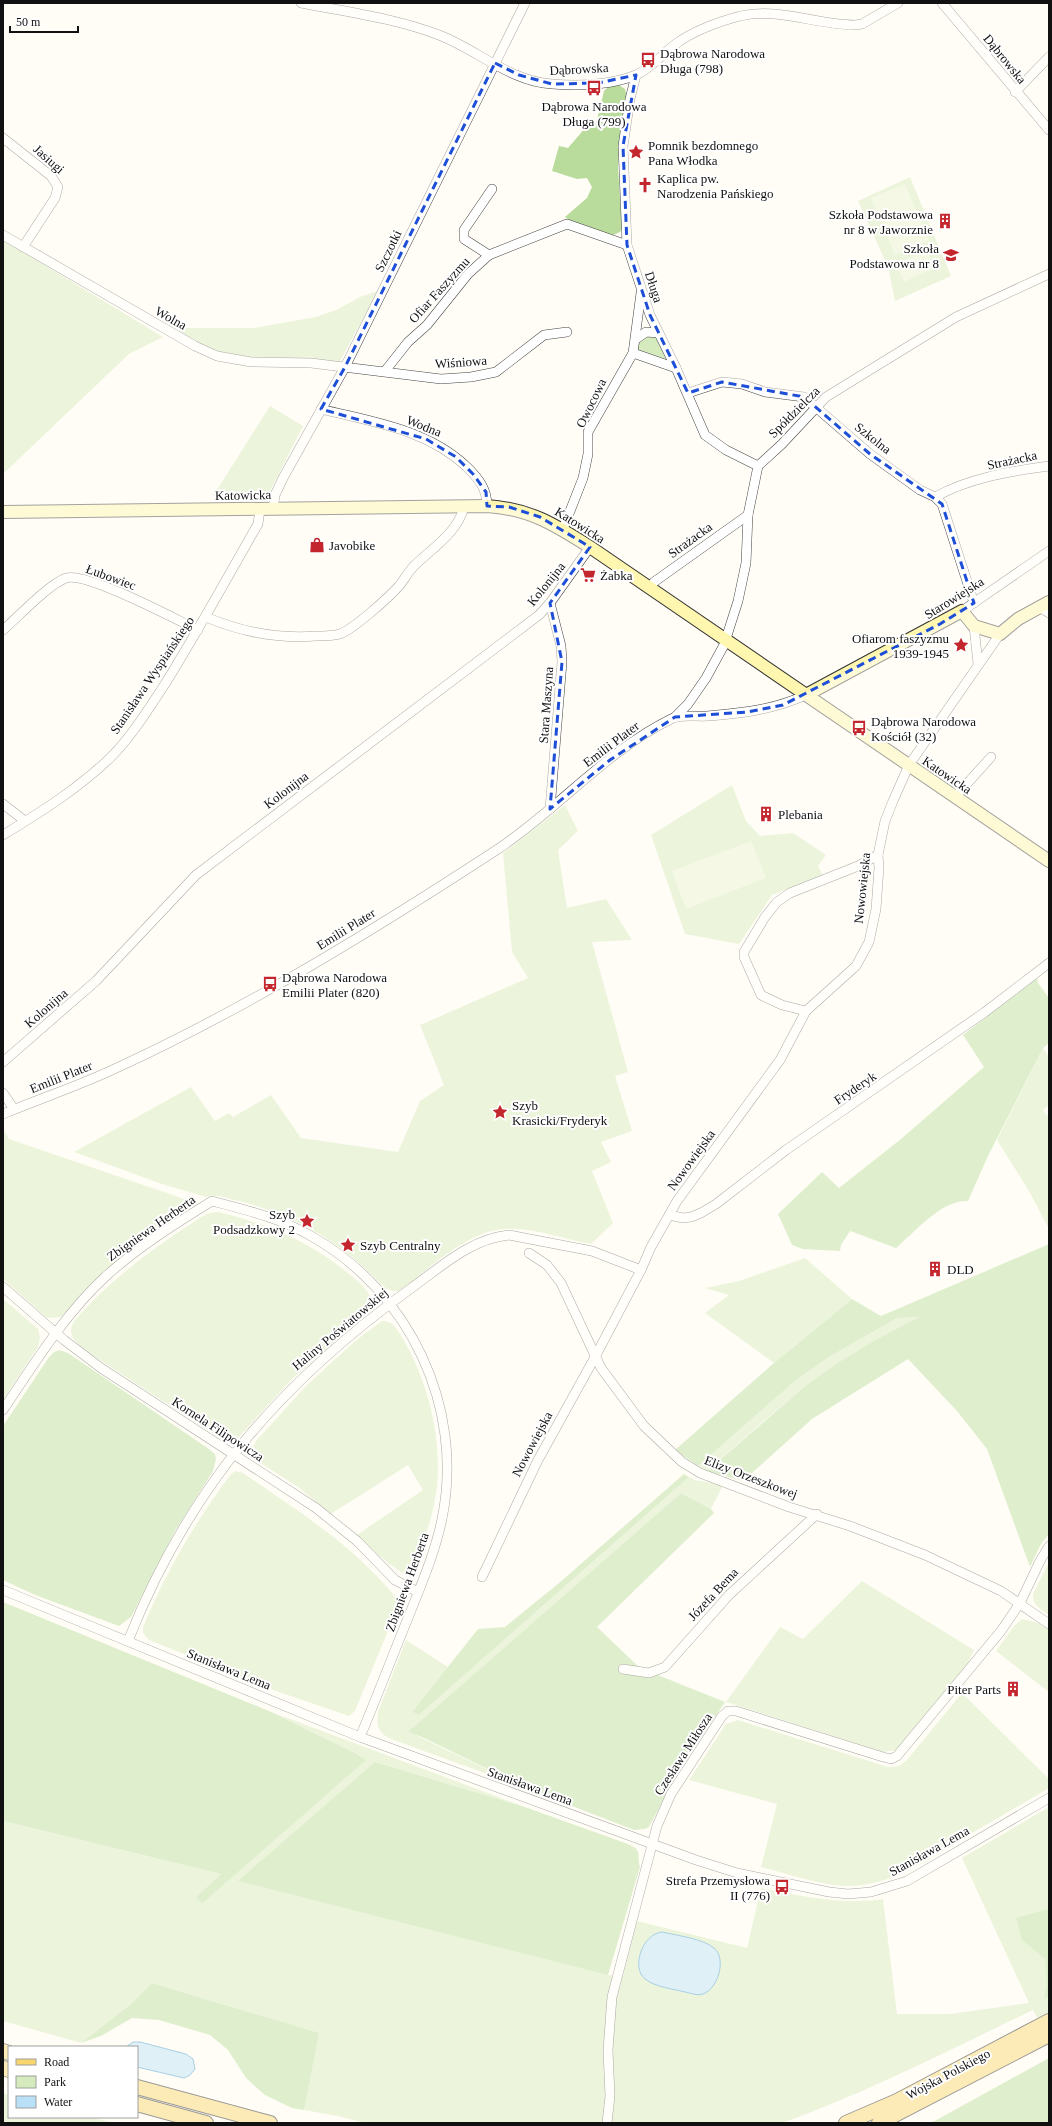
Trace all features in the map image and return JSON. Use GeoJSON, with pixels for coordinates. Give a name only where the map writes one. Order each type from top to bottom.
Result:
{"type":"FeatureCollection","features":[{"type":"Feature","properties":{"kind":"main road","name":"Wojska Polskiego"},"geometry":{"type":"LineString","coordinates":[[846,2123],[897,2101],[1049,2021]]}},
{"type":"Feature","properties":{"kind":"main road","name":"Wojska Polskiego"},"geometry":{"type":"LineString","coordinates":[[879,2123],[1049,2035]]}},
{"type":"Feature","properties":{"kind":"main road"},"geometry":{"type":"LineString","coordinates":[[138,2088],[270,2123]]}},
{"type":"Feature","properties":{"kind":"main road"},"geometry":{"type":"LineString","coordinates":[[138,2104],[206,2123]]}},
{"type":"Feature","properties":{"kind":"street","name":"Dąbrowska"},"geometry":{"type":"LineString","coordinates":[[301,3],[408,23],[442,36],[525,78],[552,84],[598,83],[636,75],[648,68],[656,59],[678,42],[710,26],[742,16],[779,14],[855,25],[862,24],[898,3]]}},
{"type":"Feature","properties":{"kind":"street","name":"Szczotki"},"geometry":{"type":"LineString","coordinates":[[273,509],[275,495],[283,478],[345,367],[525,3]]}},
{"type":"Feature","properties":{"kind":"street","name":"Dąbrowska"},"geometry":{"type":"LineString","coordinates":[[942,3],[1015,92],[1049,130]]}},
{"type":"Feature","properties":{"kind":"street"},"geometry":{"type":"LineString","coordinates":[[1015,92],[1049,58]]}},
{"type":"Feature","properties":{"kind":"street","name":"Długa"},"geometry":{"type":"LineString","coordinates":[[636,75],[629,105],[623,146],[627,245],[650,315],[688,393],[696,417],[705,435],[726,450],[758,466]]}},
{"type":"Feature","properties":{"kind":"street","name":"Jasiugi"},"geometry":{"type":"LineString","coordinates":[[3,138],[51,176],[58,186],[55,198],[23,247]]}},
{"type":"Feature","properties":{"kind":"street"},"geometry":{"type":"LineString","coordinates":[[489,255],[464,239],[464,230],[492,189]]}},
{"type":"Feature","properties":{"kind":"street","name":"Ofiar Faszyzmu"},"geometry":{"type":"LineString","coordinates":[[385,371],[408,342],[427,325],[468,274],[489,255],[567,224],[627,245]]}},
{"type":"Feature","properties":{"kind":"street","name":"Wolna"},"geometry":{"type":"LineString","coordinates":[[3,234],[171,333],[217,356],[251,362],[311,363],[345,367]]}},
{"type":"Feature","properties":{"kind":"street","name":"Spółdzielcza"},"geometry":{"type":"LineString","coordinates":[[758,466],[816,409],[826,397],[956,317],[1028,282],[1049,274]]}},
{"type":"Feature","properties":{"kind":"street","name":"Owocowa"},"geometry":{"type":"LineString","coordinates":[[563,529],[583,478],[588,454],[588,432],[633,353],[636,339],[641,289]]}},
{"type":"Feature","properties":{"kind":"street","name":"Wiśniowa"},"geometry":{"type":"LineString","coordinates":[[345,367],[441,379],[470,377],[496,372],[544,335],[567,332]]}},
{"type":"Feature","properties":{"kind":"street"},"geometry":{"type":"LineString","coordinates":[[636,339],[646,332],[659,333]]}},
{"type":"Feature","properties":{"kind":"street"},"geometry":{"type":"LineString","coordinates":[[633,353],[676,368]]}},
{"type":"Feature","properties":{"kind":"street","name":"Szkolna"},"geometry":{"type":"LineString","coordinates":[[688,393],[722,382],[742,384],[765,392],[804,397],[816,409],[870,454],[920,490],[935,497]]}},
{"type":"Feature","properties":{"kind":"street","name":"Wodna"},"geometry":{"type":"LineString","coordinates":[[321,409],[408,432],[440,445],[456,457],[481,483],[486,492],[487,506]]}},
{"type":"Feature","properties":{"kind":"street"},"geometry":{"type":"LineString","coordinates":[[725,639],[738,601],[746,563],[748,515],[758,466]]}},
{"type":"Feature","properties":{"kind":"street","name":"Strażacka"},"geometry":{"type":"LineString","coordinates":[[935,497],[947,490],[973,481],[1049,466]]}},
{"type":"Feature","properties":{"kind":"street"},"geometry":{"type":"LineString","coordinates":[[935,497],[942,504],[974,603]]}},
{"type":"Feature","properties":{"kind":"street"},"geometry":{"type":"LineString","coordinates":[[206,617],[236,628],[275,636],[299,637],[341,634],[370,613],[399,586],[413,567],[450,531],[462,514],[464,506]]}},
{"type":"Feature","properties":{"kind":"street","name":"Katowicka"},"geometry":{"type":"LineString","coordinates":[[3,512],[464,506],[487,506],[527,512],[563,529],[590,547],[1049,861]]}},
{"type":"Feature","properties":{"kind":"street","name":"Stanisława Wyspiańskiego"},"geometry":{"type":"LineString","coordinates":[[3,835],[64,795],[112,756],[154,700],[206,617],[258,524],[260,509]]}},
{"type":"Feature","properties":{"kind":"street","name":"Strażacka"},"geometry":{"type":"LineString","coordinates":[[650,588],[654,582],[748,515]]}},
{"type":"Feature","properties":{"kind":"street","name":"Kolonijna"},"geometry":{"type":"LineString","coordinates":[[3,1062],[96,982],[196,875],[539,615],[550,603],[590,547]]}},
{"type":"Feature","properties":{"kind":"street","name":"Starowiejska"},"geometry":{"type":"LineString","coordinates":[[806,695],[962,612],[1049,551]]}},
{"type":"Feature","properties":{"kind":"street","name":"Łubowiec"},"geometry":{"type":"LineString","coordinates":[[3,630],[54,585],[67,577],[81,579],[124,594],[198,630]]}},
{"type":"Feature","properties":{"kind":"street","name":"Stara Maszyna"},"geometry":{"type":"LineString","coordinates":[[550,603],[561,646],[562,662],[550,809]]}},
{"type":"Feature","properties":{"kind":"street"},"geometry":{"type":"LineString","coordinates":[[962,612],[974,626],[1000,634],[1018,619],[1046,608]]}},
{"type":"Feature","properties":{"kind":"street"},"geometry":{"type":"LineString","coordinates":[[974,626],[978,664]]}},
{"type":"Feature","properties":{"kind":"street","name":"Nowowiejska"},"geometry":{"type":"LineString","coordinates":[[482,1577],[538,1460],[595,1357],[668,1215],[699,1170],[780,1060],[806,1011],[856,966],[869,942],[876,909],[879,868],[878,855],[885,821],[909,765],[1000,634]]}},
{"type":"Feature","properties":{"kind":"street","name":"Emilii Plater"},"geometry":{"type":"LineString","coordinates":[[3,1114],[123,1065],[218,1017],[309,967],[500,848],[610,760],[655,728],[674,717],[688,704],[706,678],[724,645],[725,639]]}},
{"type":"Feature","properties":{"kind":"street"},"geometry":{"type":"LineString","coordinates":[[674,717],[701,717],[747,712],[783,705],[806,695]]}},
{"type":"Feature","properties":{"kind":"street"},"geometry":{"type":"LineString","coordinates":[[955,797],[991,757]]}},
{"type":"Feature","properties":{"kind":"street"},"geometry":{"type":"LineString","coordinates":[[3,804],[25,821]]}},
{"type":"Feature","properties":{"kind":"street"},"geometry":{"type":"LineString","coordinates":[[806,1011],[782,1005],[761,995],[744,957],[744,952],[777,902],[790,893],[858,866],[878,855]]}},
{"type":"Feature","properties":{"kind":"street","name":"Fryderyk"},"geometry":{"type":"LineString","coordinates":[[668,1215],[683,1218],[691,1217],[716,1204],[786,1150],[978,1017],[1049,963]]}},
{"type":"Feature","properties":{"kind":"street"},"geometry":{"type":"LineString","coordinates":[[3,1093],[14,1110]]}},
{"type":"Feature","properties":{"kind":"street","name":"Zbigniewa Herberta"},"geometry":{"type":"LineString","coordinates":[[3,1410],[56,1333],[87,1296],[123,1261],[153,1239],[212,1201],[268,1216],[311,1236],[336,1251],[359,1270],[390,1304],[411,1334],[428,1368],[440,1405],[446,1442],[447,1479],[443,1517],[433,1555],[360,1737]]}},
{"type":"Feature","properties":{"kind":"street","name":"Haliny Poświatowskiej"},"geometry":{"type":"LineString","coordinates":[[128,1641],[147,1596],[174,1545],[200,1502],[234,1454],[267,1414],[306,1374],[349,1336],[462,1251],[497,1237],[510,1235],[604,1254],[641,1270]]}},
{"type":"Feature","properties":{"kind":"street","name":"Elizy Orzeszkowej"},"geometry":{"type":"LineString","coordinates":[[529,1253],[547,1265],[561,1283],[601,1368],[644,1426],[682,1462],[700,1472],[789,1507],[817,1514],[925,1555],[1001,1591],[1049,1624]]}},
{"type":"Feature","properties":{"kind":"street","name":"Kornela Filipowicza"},"geometry":{"type":"LineString","coordinates":[[3,1288],[56,1333],[101,1368],[322,1512],[357,1541],[395,1580],[418,1592]]}},
{"type":"Feature","properties":{"kind":"street","name":"Józefa Bema"},"geometry":{"type":"LineString","coordinates":[[623,1668],[649,1673],[665,1667],[728,1595],[817,1514]]}},
{"type":"Feature","properties":{"kind":"street","name":"Czesława Miłosza"},"geometry":{"type":"LineString","coordinates":[[607,2123],[610,2096],[608,2050],[612,1997],[660,1816],[670,1794],[725,1713],[736,1711],[883,1758],[894,1758],[900,1755],[1008,1621],[1020,1603],[1040,1561],[1049,1546]]}},
{"type":"Feature","properties":{"kind":"street","name":"Stanisława Lema"},"geometry":{"type":"LineString","coordinates":[[3,1590],[360,1737],[652,1844],[710,1865],[752,1876],[829,1892],[848,1894],[871,1892],[907,1881],[1049,1798]]}},
{"type":"Feature","properties":{"kind":"highlighted area"},"geometry":{"type":"Polygon","coordinates":[[[495,63],[519,75],[552,84],[598,83],[636,75],[623,146],[627,245],[650,315],[688,393],[722,382],[804,397],[870,454],[942,504],[974,603],[940,624],[783,705],[747,712],[675,717],[610,760],[550,809],[562,662],[550,603],[590,547],[540,517],[509,507],[487,506],[486,492],[473,474],[456,457],[426,439],[321,409],[345,367],[495,63]]]}},
{"type":"Feature","properties":{"kind":"green space"},"geometry":{"type":"Polygon","coordinates":[[[619,85],[625,89],[627,97],[619,142],[618,168],[622,227],[620,232],[613,235],[574,224],[565,217],[587,198],[592,187],[587,178],[577,179],[552,171],[559,146],[568,148],[586,127],[596,124],[604,91],[608,87],[619,85]]]}},
{"type":"Feature","properties":{"kind":"green space"},"geometry":{"type":"Polygon","coordinates":[[[910,177],[951,276],[895,301],[888,267],[858,201],[910,177]]]}},
{"type":"Feature","properties":{"kind":"green space"},"geometry":{"type":"Polygon","coordinates":[[[905,184],[929,240],[895,255],[871,198],[905,184]]]}},
{"type":"Feature","properties":{"kind":"green space"},"geometry":{"type":"Polygon","coordinates":[[[3,240],[163,337],[129,354],[3,474],[3,240]]]}},
{"type":"Feature","properties":{"kind":"green space"},"geometry":{"type":"Polygon","coordinates":[[[927,250],[935,268],[904,282],[896,264],[927,250]]]}},
{"type":"Feature","properties":{"kind":"green space"},"geometry":{"type":"Polygon","coordinates":[[[378,291],[339,363],[251,359],[216,352],[178,334],[180,328],[254,328],[316,317],[336,310],[360,297],[378,291]]]}},
{"type":"Feature","properties":{"kind":"green space"},"geometry":{"type":"Polygon","coordinates":[[[645,336],[655,336],[666,359],[638,350],[638,342],[645,336]]]}},
{"type":"Feature","properties":{"kind":"green space"},"geometry":{"type":"Polygon","coordinates":[[[270,406],[303,426],[270,491],[260,499],[213,496],[270,406]]]}},
{"type":"Feature","properties":{"kind":"green space"},"geometry":{"type":"Polygon","coordinates":[[[732,785],[746,821],[760,836],[793,833],[826,855],[818,866],[823,876],[772,895],[739,944],[685,934],[651,835],[732,785]]]}},
{"type":"Feature","properties":{"kind":"green space"},"geometry":{"type":"Polygon","coordinates":[[[565,805],[578,831],[558,850],[567,908],[606,899],[632,940],[592,942],[628,1072],[615,1076],[632,1131],[601,1142],[611,1162],[592,1171],[613,1223],[591,1244],[525,1230],[504,1229],[490,1231],[462,1244],[448,1253],[399,1291],[392,1291],[385,1288],[369,1272],[336,1245],[301,1224],[282,1215],[239,1201],[218,1196],[206,1197],[162,1184],[74,1152],[191,1087],[215,1121],[229,1113],[233,1117],[271,1095],[301,1138],[398,1152],[420,1101],[444,1085],[420,1025],[528,978],[512,952],[503,853],[565,805]]]}},
{"type":"Feature","properties":{"kind":"green space"},"geometry":{"type":"Polygon","coordinates":[[[751,841],[766,878],[686,909],[672,871],[751,841]]]}},
{"type":"Feature","properties":{"kind":"green space"},"geometry":{"type":"Polygon","coordinates":[[[1037,978],[1038,983],[1049,998],[1049,1043],[1043,1048],[987,1158],[968,1201],[948,1205],[929,1218],[896,1248],[850,1231],[841,1245],[840,1251],[803,1249],[792,1245],[778,1214],[822,1172],[839,1188],[901,1139],[984,1067],[963,1035],[1037,978]]]}},
{"type":"Feature","properties":{"kind":"green space"},"geometry":{"type":"Polygon","coordinates":[[[1043,1048],[1049,1057],[1049,1105],[1043,1110],[1049,1118],[1049,1229],[1029,1191],[997,1140],[1043,1048]]]}},
{"type":"Feature","properties":{"kind":"green space"},"geometry":{"type":"Polygon","coordinates":[[[3,1129],[9,1139],[196,1203],[196,1205],[119,1259],[61,1317],[46,1317],[3,1279],[3,1129]]]}},
{"type":"Feature","properties":{"kind":"green space"},"geometry":{"type":"Polygon","coordinates":[[[218,1212],[236,1216],[270,1228],[318,1252],[355,1279],[365,1288],[372,1300],[367,1314],[293,1378],[235,1441],[224,1441],[88,1352],[75,1341],[71,1333],[75,1320],[100,1294],[128,1269],[172,1236],[203,1216],[209,1213],[218,1212]]]}},
{"type":"Feature","properties":{"kind":"green space"},"geometry":{"type":"Polygon","coordinates":[[[1049,1244],[1049,1534],[1041,1544],[1030,1567],[987,1449],[957,1411],[908,1359],[812,1419],[743,1481],[707,1471],[803,1388],[836,1364],[872,1342],[919,1317],[897,1318],[829,1357],[795,1381],[698,1466],[675,1450],[774,1363],[852,1299],[881,1316],[1049,1244]]]}},
{"type":"Feature","properties":{"kind":"green space"},"geometry":{"type":"Polygon","coordinates":[[[805,1258],[852,1299],[774,1363],[705,1313],[729,1295],[705,1288],[739,1281],[805,1258]]]}},
{"type":"Feature","properties":{"kind":"green space"},"geometry":{"type":"Polygon","coordinates":[[[3,1299],[38,1329],[40,1338],[38,1347],[3,1400],[3,1299]]]}},
{"type":"Feature","properties":{"kind":"green space"},"geometry":{"type":"Polygon","coordinates":[[[921,1317],[846,1358],[802,1389],[707,1471],[698,1466],[795,1381],[829,1357],[897,1318],[921,1317]]]}},
{"type":"Feature","properties":{"kind":"green space"},"geometry":{"type":"Polygon","coordinates":[[[382,1321],[392,1324],[397,1329],[412,1355],[420,1373],[431,1410],[437,1449],[437,1486],[431,1517],[425,1538],[413,1568],[402,1573],[378,1555],[357,1535],[423,1490],[408,1465],[331,1514],[298,1487],[259,1462],[253,1452],[253,1447],[256,1441],[307,1385],[355,1341],[382,1321]]]}},
{"type":"Feature","properties":{"kind":"green space"},"geometry":{"type":"Polygon","coordinates":[[[59,1350],[68,1353],[215,1454],[216,1459],[213,1471],[175,1531],[131,1617],[119,1626],[35,1595],[3,1580],[3,1426],[49,1357],[54,1352],[59,1350]]]}},
{"type":"Feature","properties":{"kind":"green space"},"geometry":{"type":"Polygon","coordinates":[[[236,1471],[243,1473],[325,1530],[363,1562],[397,1599],[398,1606],[392,1621],[355,1711],[349,1716],[276,1691],[149,1640],[143,1633],[143,1627],[171,1567],[205,1510],[231,1474],[236,1471]]]}},
{"type":"Feature","properties":{"kind":"green space"},"geometry":{"type":"Polygon","coordinates":[[[684,1474],[689,1477],[419,1715],[412,1712],[478,1629],[505,1627],[559,1583],[684,1474]]]}},
{"type":"Feature","properties":{"kind":"green space"},"geometry":{"type":"Polygon","coordinates":[[[689,1477],[695,1480],[723,1485],[711,1509],[681,1493],[409,1732],[531,1790],[391,1739],[381,1732],[377,1721],[378,1712],[406,1640],[448,1667],[412,1712],[419,1715],[689,1477]]]}},
{"type":"Feature","properties":{"kind":"green space"},"geometry":{"type":"Polygon","coordinates":[[[681,1493],[711,1509],[714,1513],[597,1627],[640,1668],[725,1702],[678,1772],[649,1827],[634,1830],[531,1790],[424,1738],[408,1732],[681,1493]]]}},
{"type":"Feature","properties":{"kind":"green space"},"geometry":{"type":"Polygon","coordinates":[[[1049,1562],[1049,1615],[1035,1604],[1033,1594],[1049,1562]]]}},
{"type":"Feature","properties":{"kind":"green space"},"geometry":{"type":"Polygon","coordinates":[[[862,1581],[974,1650],[966,1667],[897,1750],[883,1752],[726,1702],[780,1627],[803,1639],[862,1581]]]}},
{"type":"Feature","properties":{"kind":"green space"},"geometry":{"type":"Polygon","coordinates":[[[3,1602],[269,1711],[355,1753],[366,1760],[202,1904],[196,1897],[221,1874],[3,1821],[3,1602]]]}},
{"type":"Feature","properties":{"kind":"green space"},"geometry":{"type":"Polygon","coordinates":[[[1022,1619],[1038,1623],[1049,1630],[1049,1692],[996,1651],[1014,1626],[1022,1619]]]}},
{"type":"Feature","properties":{"kind":"green space"},"geometry":{"type":"Polygon","coordinates":[[[962,1693],[1049,1779],[1049,1788],[924,1862],[893,1877],[861,1885],[844,1886],[813,1881],[761,1867],[777,1804],[689,1780],[726,1724],[738,1720],[888,1767],[899,1766],[906,1761],[962,1693]]]}},
{"type":"Feature","properties":{"kind":"green space"},"geometry":{"type":"Polygon","coordinates":[[[269,1711],[525,1807],[375,1762],[608,1975],[623,1976],[637,1921],[747,1948],[761,1888],[822,1899],[867,1901],[883,1899],[897,2014],[950,2014],[1029,2003],[962,1858],[1049,1807],[1049,2012],[1037,2018],[1033,2010],[846,2098],[782,2123],[365,2123],[338,2116],[304,2110],[318,2033],[152,1983],[132,2003],[81,2043],[3,2021],[3,1821],[221,1874],[196,1897],[202,1904],[285,1831],[355,1753],[269,1711]]]}},
{"type":"Feature","properties":{"kind":"green space"},"geometry":{"type":"Polygon","coordinates":[[[375,1762],[525,1807],[628,1844],[636,1849],[638,1851],[640,1867],[608,1975],[238,1881],[375,1762]]]}},
{"type":"Feature","properties":{"kind":"green space"},"geometry":{"type":"Polygon","coordinates":[[[1049,1909],[1049,1997],[1044,1998],[1047,1986],[1045,1959],[1022,1940],[1016,1918],[1049,1909]]]}},
{"type":"Feature","properties":{"kind":"green space"},"geometry":{"type":"Polygon","coordinates":[[[152,1983],[319,2033],[304,2110],[292,2108],[265,2095],[246,2078],[228,2050],[210,2035],[159,2020],[132,2018],[101,2036],[81,2043],[132,2003],[152,1983]]]}},
{"type":"Feature","properties":{"kind":"green space"},"geometry":{"type":"Polygon","coordinates":[[[1049,2058],[1049,2123],[931,2123],[1049,2058]]]}},
{"type":"Feature","properties":{"kind":"green space"},"geometry":{"type":"Polygon","coordinates":[[[3,2093],[8,2095],[8,2118],[95,2118],[114,2123],[3,2123],[3,2093]]]}},
{"type":"Feature","properties":{"kind":"water"},"geometry":{"type":"Polygon","coordinates":[[[662,1932],[703,1942],[714,1948],[718,1953],[720,1959],[719,1973],[713,1986],[708,1991],[701,1995],[696,1995],[664,1987],[649,1982],[641,1974],[639,1960],[644,1945],[655,1934],[662,1932]]]}},
{"type":"Feature","properties":{"kind":"water"},"geometry":{"type":"Polygon","coordinates":[[[133,2042],[140,2042],[186,2054],[193,2059],[195,2069],[190,2075],[184,2078],[138,2067],[138,2046],[127,2046],[133,2042]]]}},
{"type":"Feature","properties":{"kind":"place","name":"Dąbrowa Narodowa Długa (798)"},"geometry":{"type":"Point","coordinates":[648,60]}},
{"type":"Feature","properties":{"kind":"place","name":"Dąbrowa Narodowa Długa (799)"},"geometry":{"type":"Point","coordinates":[594,88]}},
{"type":"Feature","properties":{"kind":"place","name":"Pomnik bezdomnego Pana Włodka"},"geometry":{"type":"Point","coordinates":[636,152]}},
{"type":"Feature","properties":{"kind":"place","name":"Kaplica pw. Narodzenia Pańskiego"},"geometry":{"type":"Point","coordinates":[645,185]}},
{"type":"Feature","properties":{"kind":"place","name":"Szkoła Podstawowa nr 8 w Jaworznie"},"geometry":{"type":"Point","coordinates":[945,221]}},
{"type":"Feature","properties":{"kind":"place","name":"Szkoła Podstawowa nr 8"},"geometry":{"type":"Point","coordinates":[951,255]}},
{"type":"Feature","properties":{"kind":"place","name":"Javobike"},"geometry":{"type":"Point","coordinates":[317,545]}},
{"type":"Feature","properties":{"kind":"place","name":"Żabka"},"geometry":{"type":"Point","coordinates":[588,575]}},
{"type":"Feature","properties":{"kind":"place","name":"Ofiarom faszyzmu 1939-1945"},"geometry":{"type":"Point","coordinates":[961,645]}},
{"type":"Feature","properties":{"kind":"place","name":"Dąbrowa Narodowa Kościół (32)"},"geometry":{"type":"Point","coordinates":[859,728]}},
{"type":"Feature","properties":{"kind":"place","name":"Plebania"},"geometry":{"type":"Point","coordinates":[766,814]}},
{"type":"Feature","properties":{"kind":"place","name":"Dąbrowa Narodowa Emilii Plater (820)"},"geometry":{"type":"Point","coordinates":[270,984]}},
{"type":"Feature","properties":{"kind":"place","name":"Szyb Krasicki/Fryderyk"},"geometry":{"type":"Point","coordinates":[500,1112]}},
{"type":"Feature","properties":{"kind":"place","name":"Szyb Podsadzkowy 2"},"geometry":{"type":"Point","coordinates":[307,1221]}},
{"type":"Feature","properties":{"kind":"place","name":"Szyb Centralny"},"geometry":{"type":"Point","coordinates":[348,1245]}},
{"type":"Feature","properties":{"kind":"place","name":"DLD"},"geometry":{"type":"Point","coordinates":[935,1269]}},
{"type":"Feature","properties":{"kind":"place","name":"Piter Parts"},"geometry":{"type":"Point","coordinates":[1013,1689]}},
{"type":"Feature","properties":{"kind":"place","name":"Strefa Przemysłowa II (776)"},"geometry":{"type":"Point","coordinates":[782,1887]}}]}
